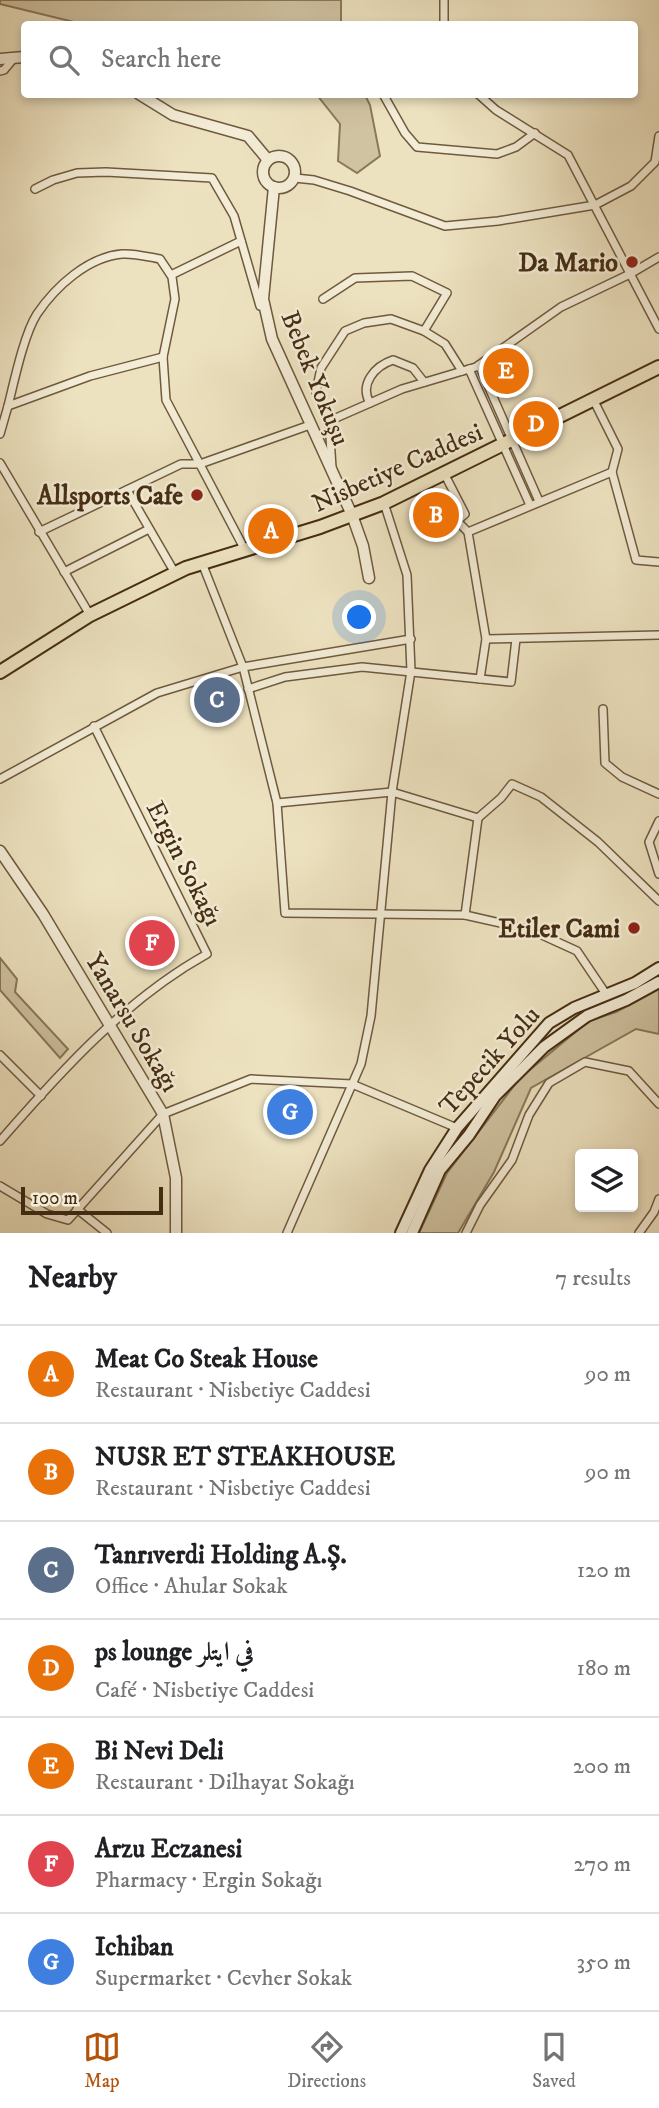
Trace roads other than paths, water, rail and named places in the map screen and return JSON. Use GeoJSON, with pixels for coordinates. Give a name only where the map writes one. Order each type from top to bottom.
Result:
{"type":"FeatureCollection","features":[{"type":"Feature","properties":{"kind":"main road","name":"Nisbetiye Caddesi"},"geometry":{"type":"LineString","coordinates":[[0,672],[90,615],[175,573],[384,503],[659,367]]}},
{"type":"Feature","properties":{"kind":"main road","name":"Tepecik Yolu"},"geometry":{"type":"LineString","coordinates":[[401,1233],[430,1170],[457,1128],[549,1023],[606,994],[635,983],[659,968]]}},
{"type":"Feature","properties":{"kind":"main road","name":"Tepecik Yolu"},"geometry":{"type":"LineString","coordinates":[[412,1233],[440,1170],[469,1135],[495,1096],[544,1046],[587,1016],[659,982]]}},
{"type":"Feature","properties":{"kind":"main road"},"geometry":{"type":"LineString","coordinates":[[606,994],[613,1005]]}},
{"type":"Feature","properties":{"kind":"main road"},"geometry":{"type":"LineString","coordinates":[[457,1128],[469,1135]]}},
{"type":"Feature","properties":{"kind":"street"},"geometry":{"type":"LineString","coordinates":[[444,0],[444,21]]}},
{"type":"Feature","properties":{"kind":"street"},"geometry":{"type":"LineString","coordinates":[[0,59],[20,57]]}},
{"type":"Feature","properties":{"kind":"street"},"geometry":{"type":"LineString","coordinates":[[0,71],[20,57]]}},
{"type":"Feature","properties":{"kind":"street"},"geometry":{"type":"LineString","coordinates":[[145,98],[173,116],[248,136],[268,160]]}},
{"type":"Feature","properties":{"kind":"street"},"geometry":{"type":"LineString","coordinates":[[385,98],[405,133],[417,147],[497,154],[516,147],[535,133]]}},
{"type":"Feature","properties":{"kind":"street"},"geometry":{"type":"LineString","coordinates":[[482,98],[496,110],[568,155],[659,329]]}},
{"type":"Feature","properties":{"kind":"street"},"geometry":{"type":"LineString","coordinates":[[295,178],[313,180],[350,191],[445,226],[520,218],[595,205],[631,186],[657,164],[659,136]]}},
{"type":"Feature","properties":{"kind":"street"},"geometry":{"type":"LineString","coordinates":[[278,155],[290,160],[296,169],[295,178],[287,186],[274,187],[264,176],[263,170],[268,160],[278,155]]}},
{"type":"Feature","properties":{"kind":"street"},"geometry":{"type":"LineString","coordinates":[[34,189],[78,173],[212,178],[234,216],[272,339]]}},
{"type":"Feature","properties":{"kind":"street","name":"Bebek Yokuşu"},"geometry":{"type":"LineString","coordinates":[[274,187],[263,299],[272,339],[352,515],[363,546],[369,578]]}},
{"type":"Feature","properties":{"kind":"street"},"geometry":{"type":"LineString","coordinates":[[171,275],[241,241]]}},
{"type":"Feature","properties":{"kind":"street"},"geometry":{"type":"LineString","coordinates":[[0,434],[18,365],[36,315],[66,282],[95,260],[124,253],[160,259],[171,275],[175,299],[163,357],[166,400],[245,550]]}},
{"type":"Feature","properties":{"kind":"street"},"geometry":{"type":"LineString","coordinates":[[329,421],[402,389],[471,368],[561,307],[659,257]]}},
{"type":"Feature","properties":{"kind":"street"},"geometry":{"type":"LineString","coordinates":[[323,299],[355,278],[412,276],[447,293],[424,331]]}},
{"type":"Feature","properties":{"kind":"street"},"geometry":{"type":"LineString","coordinates":[[333,474],[329,421],[316,392],[321,368],[345,331],[364,323],[391,319],[424,331],[445,344],[471,368],[539,501]]}},
{"type":"Feature","properties":{"kind":"street"},"geometry":{"type":"LineString","coordinates":[[8,406],[90,376],[163,357]]}},
{"type":"Feature","properties":{"kind":"street"},"geometry":{"type":"LineString","coordinates":[[370,403],[366,397],[367,385],[373,371],[384,363],[393,360],[413,368],[424,382]]}},
{"type":"Feature","properties":{"kind":"street"},"geometry":{"type":"LineString","coordinates":[[593,400],[618,449],[612,472],[636,560],[659,562]]}},
{"type":"Feature","properties":{"kind":"street"},"geometry":{"type":"LineString","coordinates":[[40,532],[181,464],[200,464],[310,425]]}},
{"type":"Feature","properties":{"kind":"street"},"geometry":{"type":"LineString","coordinates":[[507,442],[530,505]]}},
{"type":"Feature","properties":{"kind":"street"},"geometry":{"type":"LineString","coordinates":[[0,463],[90,615]]}},
{"type":"Feature","properties":{"kind":"street"},"geometry":{"type":"LineString","coordinates":[[468,532],[612,472]]}},
{"type":"Feature","properties":{"kind":"street"},"geometry":{"type":"LineString","coordinates":[[444,473],[465,514],[457,521],[468,532],[486,639],[480,680]]}},
{"type":"Feature","properties":{"kind":"street"},"geometry":{"type":"LineString","coordinates":[[127,490],[175,573]]}},
{"type":"Feature","properties":{"kind":"street"},"geometry":{"type":"LineString","coordinates":[[287,1233],[361,1064],[371,1016],[392,792],[411,671],[407,575],[384,503]]}},
{"type":"Feature","properties":{"kind":"street"},"geometry":{"type":"LineString","coordinates":[[64,572],[149,529]]}},
{"type":"Feature","properties":{"kind":"street"},"geometry":{"type":"LineString","coordinates":[[202,563],[243,667],[277,803],[285,912],[465,915],[531,930],[577,951],[606,994]]}},
{"type":"Feature","properties":{"kind":"street"},"geometry":{"type":"LineString","coordinates":[[486,639],[659,635]]}},
{"type":"Feature","properties":{"kind":"street"},"geometry":{"type":"LineString","coordinates":[[0,779],[94,726],[158,694],[243,667],[411,639]]}},
{"type":"Feature","properties":{"kind":"street"},"geometry":{"type":"LineString","coordinates":[[248,689],[285,677],[362,667],[511,682],[516,639]]}},
{"type":"Feature","properties":{"kind":"street"},"geometry":{"type":"LineString","coordinates":[[603,709],[605,763],[622,777],[659,794]]}},
{"type":"Feature","properties":{"kind":"street","name":"Ergin Sokağı"},"geometry":{"type":"LineString","coordinates":[[0,1141],[109,1024],[165,983],[176,971],[207,954],[94,726]]}},
{"type":"Feature","properties":{"kind":"street"},"geometry":{"type":"LineString","coordinates":[[465,915],[478,818],[501,798],[512,784],[541,796],[598,842],[659,901]]}},
{"type":"Feature","properties":{"kind":"street"},"geometry":{"type":"LineString","coordinates":[[277,803],[392,792],[478,818]]}},
{"type":"Feature","properties":{"kind":"street"},"geometry":{"type":"LineString","coordinates":[[659,821],[649,842],[659,874]]}},
{"type":"Feature","properties":{"kind":"street","name":"Yanarsu Sokağı"},"geometry":{"type":"LineString","coordinates":[[0,851],[43,914],[163,1114],[176,1178],[176,1233]]}},
{"type":"Feature","properties":{"kind":"street"},"geometry":{"type":"LineString","coordinates":[[0,1055],[41,1096]]}},
{"type":"Feature","properties":{"kind":"street"},"geometry":{"type":"LineString","coordinates":[[466,1233],[480,1205],[512,1160],[529,1115],[550,1083],[585,1062],[629,1071],[659,1104]]}},
{"type":"Feature","properties":{"kind":"street"},"geometry":{"type":"LineString","coordinates":[[0,1186],[47,1214],[68,1220],[163,1114],[251,1079],[352,1084],[457,1128]]}},
{"type":"Feature","properties":{"kind":"street"},"geometry":{"type":"LineString","coordinates":[[639,1233],[654,1212],[659,1199]]}},
{"type":"Feature","properties":{"kind":"street"},"geometry":{"type":"LineString","coordinates":[[77,1209],[107,1233]]}},
{"type":"Feature","properties":{"kind":"place","name":"Da Mario"},"geometry":{"type":"Point","coordinates":[632,262]}},
{"type":"Feature","properties":{"kind":"place","name":"Bi Nevi Deli"},"geometry":{"type":"Point","coordinates":[506,371]}},
{"type":"Feature","properties":{"kind":"place","name":"ps lounge في ايتلر"},"geometry":{"type":"Point","coordinates":[536,424]}},
{"type":"Feature","properties":{"kind":"place","name":"Allsports Cafe"},"geometry":{"type":"Point","coordinates":[197,495]}},
{"type":"Feature","properties":{"kind":"place","name":"NUSR ET STEAKHOUSE"},"geometry":{"type":"Point","coordinates":[436,515]}},
{"type":"Feature","properties":{"kind":"place","name":"Meat Co Steak House"},"geometry":{"type":"Point","coordinates":[271,531]}},
{"type":"Feature","properties":{"kind":"place","name":"Tanrıverdi Holding A.Ş."},"geometry":{"type":"Point","coordinates":[217,700]}},
{"type":"Feature","properties":{"kind":"place","name":"Etiler Cami"},"geometry":{"type":"Point","coordinates":[634,928]}},
{"type":"Feature","properties":{"kind":"place","name":"Arzu Eczanesi"},"geometry":{"type":"Point","coordinates":[152,943]}},
{"type":"Feature","properties":{"kind":"place","name":"Ichiban"},"geometry":{"type":"Point","coordinates":[290,1112]}}]}
